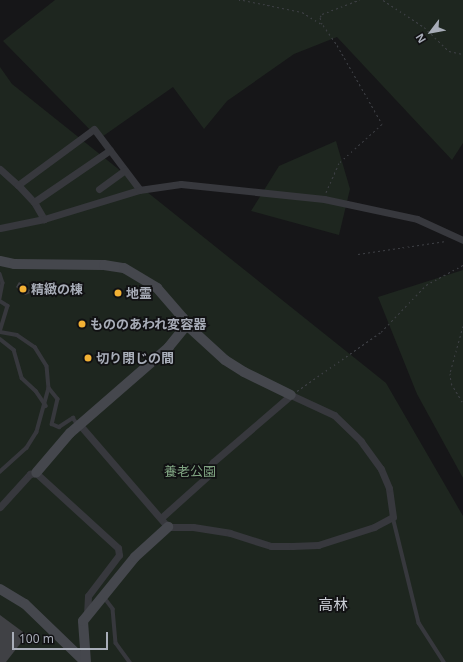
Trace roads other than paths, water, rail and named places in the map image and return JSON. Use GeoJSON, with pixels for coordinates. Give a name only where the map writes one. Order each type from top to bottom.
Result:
{"type":"FeatureCollection","features":[{"type":"Feature","properties":{"kind":"street"},"geometry":{"type":"LineString","coordinates":[[18,184],[94,130],[140,190]]}},
{"type":"Feature","properties":{"kind":"street"},"geometry":{"type":"LineString","coordinates":[[34,202],[110,150]]}},
{"type":"Feature","properties":{"kind":"street"},"geometry":{"type":"LineString","coordinates":[[0,169],[18,184],[34,202],[44,219]]}},
{"type":"Feature","properties":{"kind":"street"},"geometry":{"type":"LineString","coordinates":[[99,189],[125,170]]}},
{"type":"Feature","properties":{"kind":"street"},"geometry":{"type":"LineString","coordinates":[[0,228],[44,219],[140,190],[181,184],[324,199],[417,219],[461,239]]}},
{"type":"Feature","properties":{"kind":"street"},"geometry":{"type":"LineString","coordinates":[[0,261],[14,264],[104,265],[124,268],[167,296],[183,318],[185,327]]}},
{"type":"Feature","properties":{"kind":"street"},"geometry":{"type":"LineString","coordinates":[[85,662],[83,621],[135,557],[168,527],[193,527],[230,533],[271,546],[318,545],[374,527],[394,517],[389,488],[381,469],[361,441],[334,416],[244,372],[225,360],[190,328],[185,327]]}},
{"type":"Feature","properties":{"kind":"street"},"geometry":{"type":"LineString","coordinates":[[0,507],[30,474],[36,473],[78,423],[169,347],[185,327]]}},
{"type":"Feature","properties":{"kind":"street"},"geometry":{"type":"LineString","coordinates":[[161,518],[210,474],[207,470],[213,462],[291,395]]}},
{"type":"Feature","properties":{"kind":"street"},"geometry":{"type":"LineString","coordinates":[[78,423],[168,527]]}},
{"type":"Feature","properties":{"kind":"street"},"geometry":{"type":"LineString","coordinates":[[36,473],[120,551],[88,596],[87,615]]}},
{"type":"Feature","properties":{"kind":"street"},"geometry":{"type":"LineString","coordinates":[[0,589],[25,604],[85,662]]}},
{"type":"Feature","properties":{"kind":"lane"},"geometry":{"type":"LineString","coordinates":[[0,274],[3,283],[0,300],[8,306],[0,332],[17,335],[35,347],[47,366],[49,388],[46,406],[37,432],[27,448],[0,472]]}},
{"type":"Feature","properties":{"kind":"lane"},"geometry":{"type":"LineString","coordinates":[[0,339],[14,350],[22,378],[36,391],[46,406]]}},
{"type":"Feature","properties":{"kind":"lane"},"geometry":{"type":"LineString","coordinates":[[49,388],[58,399],[52,424],[59,427],[73,418],[78,423]]}},
{"type":"Feature","properties":{"kind":"lane"},"geometry":{"type":"LineString","coordinates":[[394,517],[419,622],[444,662]]}},
{"type":"Feature","properties":{"kind":"lane"},"geometry":{"type":"LineString","coordinates":[[104,597],[113,608],[116,643],[130,662]]}},
{"type":"Feature","properties":{"kind":"place","name":"精緻の棟"},"geometry":{"type":"Point","coordinates":[23,289]}},
{"type":"Feature","properties":{"kind":"place","name":"地霊"},"geometry":{"type":"Point","coordinates":[118,293]}},
{"type":"Feature","properties":{"kind":"place","name":"もののあわれ変容器"},"geometry":{"type":"Point","coordinates":[82,324]}},
{"type":"Feature","properties":{"kind":"place","name":"切り閉じの間"},"geometry":{"type":"Point","coordinates":[88,358]}},
{"type":"Feature","properties":{"kind":"district","name":"高林"},"geometry":{"type":"Point","coordinates":[333,605]}},
{"type":"Feature","properties":{"kind":"park label","name":"養老公園"},"geometry":{"type":"Point","coordinates":[190,471]}}]}
